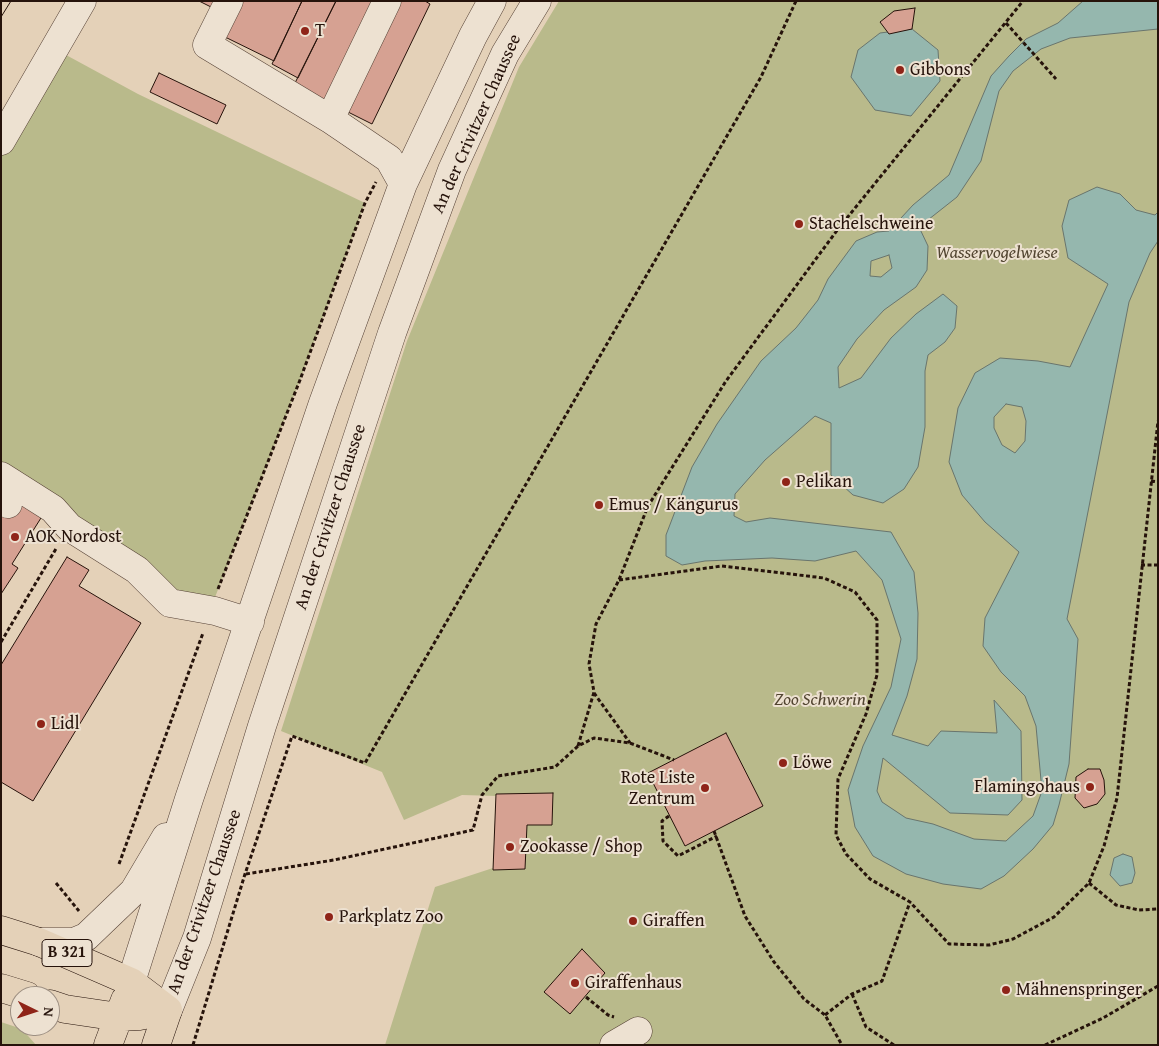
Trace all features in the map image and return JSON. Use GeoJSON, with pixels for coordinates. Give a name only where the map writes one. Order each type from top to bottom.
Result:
{"type":"FeatureCollection","features":[{"type":"Feature","properties":{"kind":"main road","name":"B 321"},"geometry":{"type":"LineString","coordinates":[[1,930],[39,942],[131,982],[168,1010]]}},
{"type":"Feature","properties":{"kind":"main road"},"geometry":{"type":"LineString","coordinates":[[108,1045],[131,982]]}},
{"type":"Feature","properties":{"kind":"main road"},"geometry":{"type":"LineString","coordinates":[[60,1007],[118,1017],[139,1016],[168,1010]]}},
{"type":"Feature","properties":{"kind":"main road","name":"An der Crivitzer Chaussee"},"geometry":{"type":"LineString","coordinates":[[156,1045],[168,1010]]}},
{"type":"Feature","properties":{"kind":"street"},"geometry":{"type":"LineString","coordinates":[[1,141],[82,1]]}},
{"type":"Feature","properties":{"kind":"street"},"geometry":{"type":"LineString","coordinates":[[229,1],[208,45],[330,120],[389,159],[402,184]]}},
{"type":"Feature","properties":{"kind":"street"},"geometry":{"type":"LineString","coordinates":[[330,120],[387,1]]}},
{"type":"Feature","properties":{"kind":"street"},"geometry":{"type":"LineString","coordinates":[[131,982],[188,799],[250,622],[323,403],[402,184],[473,36],[492,1]]}},
{"type":"Feature","properties":{"kind":"street","name":"An der Crivitzer Chaussee"},"geometry":{"type":"LineString","coordinates":[[168,1010],[197,938],[262,726],[392,333],[452,170],[505,54],[537,1]]}},
{"type":"Feature","properties":{"kind":"street"},"geometry":{"type":"LineString","coordinates":[[1,476],[53,509],[69,527],[137,570],[170,603],[210,610],[250,622]]}},
{"type":"Feature","properties":{"kind":"street"},"geometry":{"type":"LineString","coordinates":[[39,942],[74,942],[86,937],[134,891],[188,799]]}},
{"type":"Feature","properties":{"kind":"street"},"geometry":{"type":"LineString","coordinates":[[614,1045],[638,1031]]}},
{"type":"Feature","properties":{"kind":"path"},"geometry":{"type":"LineString","coordinates":[[193,1045],[245,874],[292,736],[365,763],[761,77],[796,1]]}},
{"type":"Feature","properties":{"kind":"path"},"geometry":{"type":"LineString","coordinates":[[630,743],[594,692],[589,664],[596,624],[619,580],[648,506],[726,381],[838,229],[1024,1]]}},
{"type":"Feature","properties":{"kind":"path"},"geometry":{"type":"LineString","coordinates":[[1006,23],[1056,79]]}},
{"type":"Feature","properties":{"kind":"path"},"geometry":{"type":"LineString","coordinates":[[118,868],[210,610],[300,380],[365,203],[389,159]]}},
{"type":"Feature","properties":{"kind":"path"},"geometry":{"type":"LineString","coordinates":[[619,580],[722,566],[824,578],[854,592],[877,620],[877,675],[866,714],[838,779],[836,835],[846,854],[870,879],[910,902],[949,944],[989,945],[1013,939],[1054,917],[1090,883],[1104,846],[1117,798],[1158,421]]}},
{"type":"Feature","properties":{"kind":"path"},"geometry":{"type":"LineString","coordinates":[[1151,481],[1158,482]]}},
{"type":"Feature","properties":{"kind":"path"},"geometry":{"type":"LineString","coordinates":[[1,642],[69,527]]}},
{"type":"Feature","properties":{"kind":"path"},"geometry":{"type":"LineString","coordinates":[[1141,565],[1158,565]]}},
{"type":"Feature","properties":{"kind":"path"},"geometry":{"type":"LineString","coordinates":[[578,746],[594,692]]}},
{"type":"Feature","properties":{"kind":"path"},"geometry":{"type":"LineString","coordinates":[[245,874],[334,860],[473,830],[482,795],[498,776],[555,767],[578,746],[594,738],[630,743],[674,760]]}},
{"type":"Feature","properties":{"kind":"path"},"geometry":{"type":"LineString","coordinates":[[669,816],[662,821],[663,841],[678,856],[717,836]]}},
{"type":"Feature","properties":{"kind":"path"},"geometry":{"type":"LineString","coordinates":[[714,830],[750,923],[774,962],[804,999],[825,1016],[842,1045]]}},
{"type":"Feature","properties":{"kind":"path"},"geometry":{"type":"LineString","coordinates":[[1090,883],[1116,904],[1140,910],[1158,909]]}},
{"type":"Feature","properties":{"kind":"path"},"geometry":{"type":"LineString","coordinates":[[56,884],[80,912]]}},
{"type":"Feature","properties":{"kind":"path"},"geometry":{"type":"LineString","coordinates":[[825,1016],[852,994],[882,981],[910,902]]}},
{"type":"Feature","properties":{"kind":"path"},"geometry":{"type":"LineString","coordinates":[[1045,1045],[1103,1018],[1158,986]]}},
{"type":"Feature","properties":{"kind":"path"},"geometry":{"type":"LineString","coordinates":[[852,994],[866,1027],[894,1045]]}},
{"type":"Feature","properties":{"kind":"green space","name":"Zoo Schwerin"},"geometry":{"type":"Polygon","coordinates":[[[559,1],[1158,1],[1158,1045],[385,1045],[435,887],[493,868],[496,796],[462,795],[404,820],[382,772],[281,731],[407,341],[519,67],[559,1]]]}},
{"type":"Feature","properties":{"kind":"green space"},"geometry":{"type":"Polygon","coordinates":[[[55,49],[138,94],[365,203],[300,380],[210,610],[170,603],[1,476],[1,141],[55,49]]]}},
{"type":"Feature","properties":{"kind":"green space"},"geometry":{"type":"Polygon","coordinates":[[[1,1022],[10,1025],[10,1036],[28,1036],[36,1045],[1,1045],[1,1022]]]}},
{"type":"Feature","properties":{"kind":"water"},"geometry":{"type":"Polygon","coordinates":[[[1083,1],[1158,1],[1158,29],[1070,38],[1041,49],[1013,71],[999,91],[981,161],[957,197],[919,227],[928,246],[927,270],[916,287],[884,310],[857,339],[838,367],[839,388],[861,378],[891,338],[916,314],[943,294],[957,306],[955,328],[945,342],[928,355],[925,371],[925,427],[918,467],[904,489],[883,503],[853,495],[831,475],[831,423],[815,416],[765,460],[735,494],[734,516],[746,522],[770,518],[891,532],[914,572],[918,613],[917,659],[907,696],[892,735],[928,746],[941,731],[997,733],[994,700],[1021,731],[1022,800],[1008,815],[950,813],[883,758],[877,791],[882,802],[906,818],[933,824],[974,839],[1006,841],[1033,816],[1042,791],[1036,726],[1025,696],[1001,672],[983,646],[985,618],[1019,552],[985,522],[962,495],[949,462],[958,408],[975,373],[1000,358],[1038,361],[1070,367],[1108,284],[1068,258],[1062,226],[1069,200],[1097,187],[1120,194],[1136,210],[1155,215],[1158,212],[1158,241],[1150,253],[1129,302],[1067,619],[1078,639],[1069,764],[1059,805],[1053,825],[1033,849],[1004,876],[981,889],[943,884],[906,874],[873,856],[855,827],[848,790],[863,746],[891,687],[901,639],[882,580],[856,551],[815,561],[772,558],[705,561],[682,565],[666,556],[666,535],[692,467],[717,424],[761,361],[796,328],[818,300],[828,279],[856,241],[877,232],[889,231],[913,205],[949,175],[991,76],[1026,39],[1058,23],[1083,1]],[[889,255],[871,261],[870,276],[881,277],[892,268],[889,255]],[[1006,404],[994,417],[994,428],[1002,445],[1015,453],[1025,441],[1026,421],[1022,407],[1006,404]]]}},
{"type":"Feature","properties":{"kind":"water"},"geometry":{"type":"Polygon","coordinates":[[[912,29],[938,50],[940,81],[911,116],[875,110],[851,77],[858,50],[880,33],[912,29]]]}},
{"type":"Feature","properties":{"kind":"water"},"geometry":{"type":"Polygon","coordinates":[[[1123,854],[1132,857],[1135,873],[1132,883],[1120,886],[1110,875],[1114,858],[1123,854]]]}},
{"type":"Feature","properties":{"kind":"building"},"geometry":{"type":"Polygon","coordinates":[[[199,1],[216,1],[213,8],[199,1]]]}},
{"type":"Feature","properties":{"kind":"building"},"geometry":{"type":"Polygon","coordinates":[[[240,1],[302,1],[274,61],[223,36],[240,1]]]}},
{"type":"Feature","properties":{"kind":"building","name":"T"},"geometry":{"type":"Polygon","coordinates":[[[302,1],[336,1],[298,78],[272,64],[302,1]]]}},
{"type":"Feature","properties":{"kind":"building"},"geometry":{"type":"Polygon","coordinates":[[[336,1],[425,1],[430,4],[372,124],[294,85],[336,1]]]}},
{"type":"Feature","properties":{"kind":"building"},"geometry":{"type":"Polygon","coordinates":[[[915,8],[912,29],[889,34],[880,22],[894,11],[915,8]]]}},
{"type":"Feature","properties":{"kind":"building"},"geometry":{"type":"Polygon","coordinates":[[[159,73],[226,105],[217,124],[150,92],[159,73]]]}},
{"type":"Feature","properties":{"kind":"building","name":"AOK Nordost"},"geometry":{"type":"Polygon","coordinates":[[[10,488],[46,510],[12,564],[18,568],[1,594],[1,502],[10,488]]]}},
{"type":"Feature","properties":{"kind":"building","name":"Lidl"},"geometry":{"type":"Polygon","coordinates":[[[67,557],[89,570],[79,586],[141,623],[33,801],[1,782],[1,665],[67,557]]]}},
{"type":"Feature","properties":{"kind":"building","name":"Rote Liste Zentrum"},"geometry":{"type":"Polygon","coordinates":[[[726,733],[763,806],[685,846],[648,773],[726,733]]]}},
{"type":"Feature","properties":{"kind":"building","name":"Flamingohaus"},"geometry":{"type":"Polygon","coordinates":[[[1088,769],[1100,769],[1104,780],[1105,794],[1097,804],[1084,808],[1075,798],[1076,777],[1088,769]]]}},
{"type":"Feature","properties":{"kind":"building","name":"Zookasse / Shop"},"geometry":{"type":"Polygon","coordinates":[[[553,793],[552,825],[527,825],[525,869],[493,870],[496,794],[553,793]]]}},
{"type":"Feature","properties":{"kind":"building","name":"Giraffenhaus"},"geometry":{"type":"Polygon","coordinates":[[[582,949],[605,973],[570,1014],[544,992],[582,949]]]}},
{"type":"Feature","properties":{"kind":"tram line"},"geometry":{"type":"LineString","coordinates":[[1,17],[11,1]]}},
{"type":"Feature","properties":{"kind":"place","name":"T"},"geometry":{"type":"Point","coordinates":[305,31]}},
{"type":"Feature","properties":{"kind":"place","name":"Gibbons"},"geometry":{"type":"Point","coordinates":[900,70]}},
{"type":"Feature","properties":{"kind":"place","name":"Stachelschweine"},"geometry":{"type":"Point","coordinates":[799,224]}},
{"type":"Feature","properties":{"kind":"place","name":"Pelikan"},"geometry":{"type":"Point","coordinates":[786,482]}},
{"type":"Feature","properties":{"kind":"place","name":"Emus / Kängurus"},"geometry":{"type":"Point","coordinates":[599,505]}},
{"type":"Feature","properties":{"kind":"place","name":"AOK Nordost"},"geometry":{"type":"Point","coordinates":[15,537]}},
{"type":"Feature","properties":{"kind":"place","name":"Lidl"},"geometry":{"type":"Point","coordinates":[41,724]}},
{"type":"Feature","properties":{"kind":"place","name":"Löwe"},"geometry":{"type":"Point","coordinates":[783,763]}},
{"type":"Feature","properties":{"kind":"place","name":"Flamingohaus"},"geometry":{"type":"Point","coordinates":[1090,787]}},
{"type":"Feature","properties":{"kind":"place","name":"Rote Liste Zentrum"},"geometry":{"type":"Point","coordinates":[705,788]}},
{"type":"Feature","properties":{"kind":"place","name":"Zookasse / Shop"},"geometry":{"type":"Point","coordinates":[510,847]}},
{"type":"Feature","properties":{"kind":"place","name":"Parkplatz Zoo"},"geometry":{"type":"Point","coordinates":[329,917]}},
{"type":"Feature","properties":{"kind":"place","name":"Giraffen"},"geometry":{"type":"Point","coordinates":[633,921]}},
{"type":"Feature","properties":{"kind":"place","name":"Giraffenhaus"},"geometry":{"type":"Point","coordinates":[575,983]}},
{"type":"Feature","properties":{"kind":"place","name":"Mähnenspringer"},"geometry":{"type":"Point","coordinates":[1006,990]}},
{"type":"Feature","properties":{"kind":"park label","name":"Wasservogelwiese"},"geometry":{"type":"Point","coordinates":[997,253]}}]}
